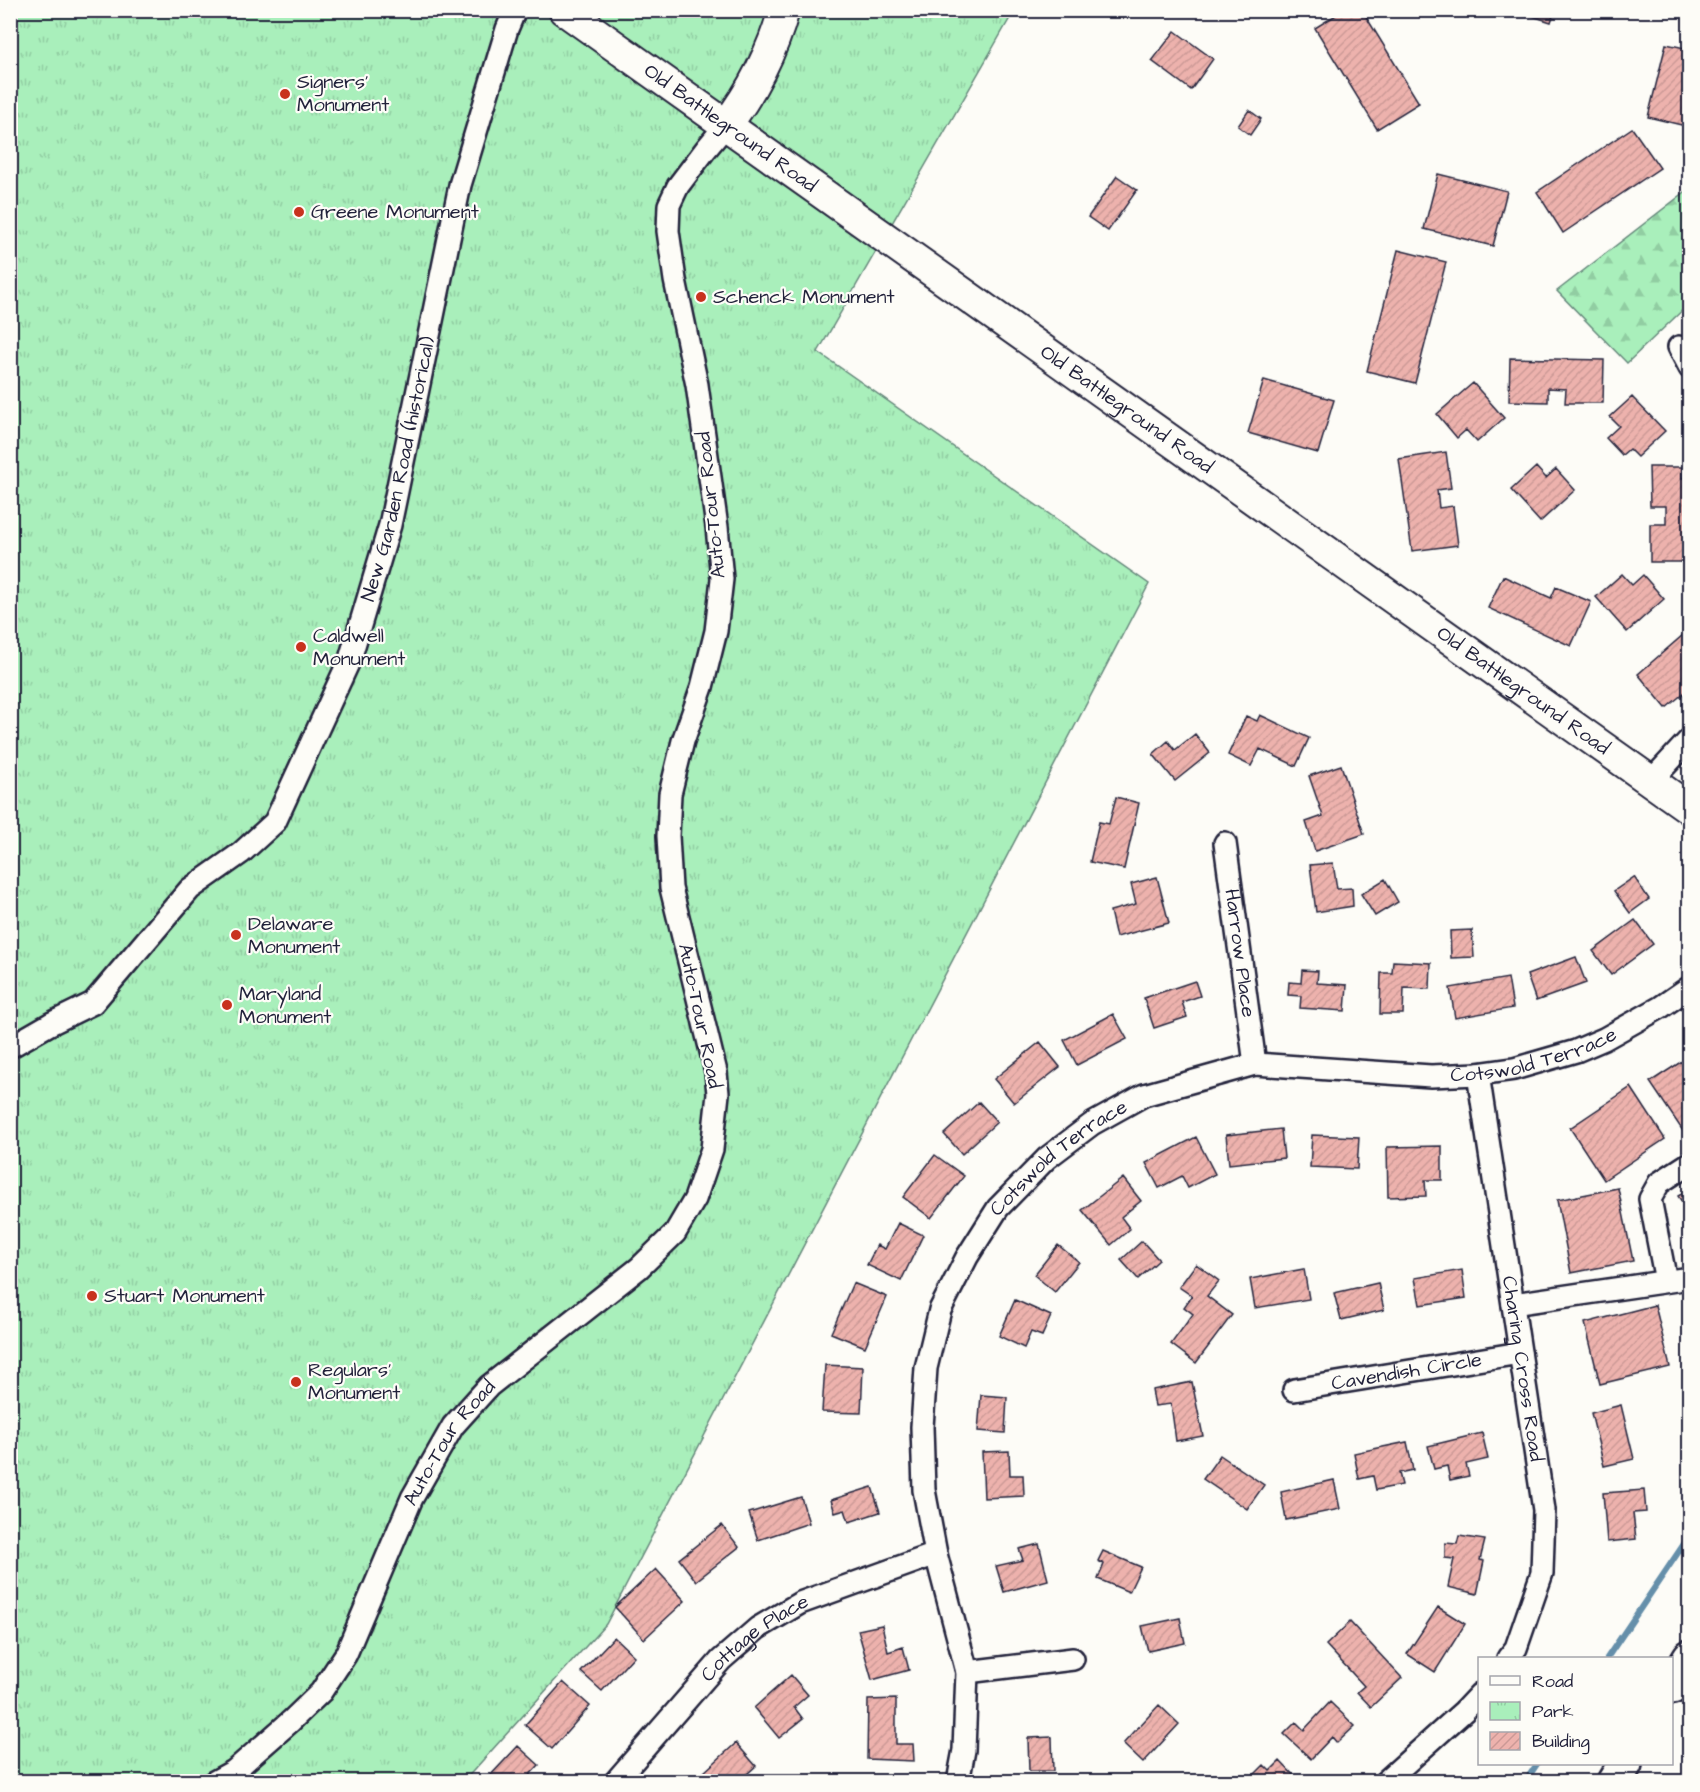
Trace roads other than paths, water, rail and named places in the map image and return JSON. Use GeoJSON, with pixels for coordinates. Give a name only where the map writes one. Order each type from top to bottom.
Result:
{"type":"FeatureCollection","features":[{"type":"Feature","properties":{"kind":"highway"},"geometry":{"type":"LineString","coordinates":[[1673,1684],[1689,1658]]}},
{"type":"Feature","properties":{"kind":"highway"},"geometry":{"type":"LineString","coordinates":[[1614,1782],[1624,1765]]}},
{"type":"Feature","properties":{"kind":"street","name":"New Garden Road (historical)"},"geometry":{"type":"LineString","coordinates":[[10,1047],[93,1003],[190,889],[241,853],[275,822],[350,659],[384,547],[460,186],[507,29],[515,10]]}},
{"type":"Feature","properties":{"kind":"street","name":"Old Battleground Road"},"geometry":{"type":"LineString","coordinates":[[564,10],[1689,809]]}},
{"type":"Feature","properties":{"kind":"street"},"geometry":{"type":"LineString","coordinates":[[726,125],[741,106],[762,66],[784,10]]}},
{"type":"Feature","properties":{"kind":"street","name":"Auto-Tour Road"},"geometry":{"type":"LineString","coordinates":[[214,1782],[234,1771],[321,1692],[346,1654],[412,1498],[453,1426],[489,1386],[639,1268],[675,1233],[695,1199],[705,1173],[712,1149],[716,1121],[718,1094],[716,1072],[671,888],[668,825],[672,783],[683,741],[702,687],[716,631],[722,579],[697,385],[675,280],[668,231],[669,205],[678,186],[726,125]]}},
{"type":"Feature","properties":{"kind":"street"},"geometry":{"type":"LineString","coordinates":[[1679,347],[1689,368]]}},
{"type":"Feature","properties":{"kind":"street"},"geometry":{"type":"LineString","coordinates":[[1651,782],[1689,739]]}},
{"type":"Feature","properties":{"kind":"street","name":"Harrow Place"},"geometry":{"type":"LineString","coordinates":[[1225,843],[1255,1064]]}},
{"type":"Feature","properties":{"kind":"street","name":"Cotswold Terrace"},"geometry":{"type":"LineString","coordinates":[[958,1782],[964,1750],[967,1672],[936,1554],[924,1490],[922,1427],[926,1368],[940,1310],[967,1257],[999,1208],[1047,1158],[1092,1124],[1143,1095],[1255,1064],[1431,1076],[1478,1074],[1514,1069],[1576,1051],[1636,1022],[1689,987]]}},
{"type":"Feature","properties":{"kind":"street","name":"Charing Cross Road"},"geometry":{"type":"LineString","coordinates":[[1478,1074],[1544,1510],[1542,1574],[1516,1648],[1509,1657]]}},
{"type":"Feature","properties":{"kind":"street"},"geometry":{"type":"LineString","coordinates":[[1666,1281],[1650,1199],[1659,1183],[1689,1163]]}},
{"type":"Feature","properties":{"kind":"street"},"geometry":{"type":"LineString","coordinates":[[1513,1304],[1689,1278]]}},
{"type":"Feature","properties":{"kind":"street","name":"Cavendish Circle"},"geometry":{"type":"LineString","coordinates":[[1294,1390],[1520,1353]]}},
{"type":"Feature","properties":{"kind":"street","name":"Cottage Place"},"geometry":{"type":"LineString","coordinates":[[615,1782],[721,1660],[758,1628],[800,1603],[936,1554]]}},
{"type":"Feature","properties":{"kind":"street"},"geometry":{"type":"LineString","coordinates":[[967,1672],[1073,1659]]}},
{"type":"Feature","properties":{"kind":"street"},"geometry":{"type":"LineString","coordinates":[[1385,1782],[1464,1712],[1478,1695]]}},
{"type":"Feature","properties":{"kind":"waterway"},"geometry":{"type":"LineString","coordinates":[[1608,1657],[1690,1535]]}},
{"type":"Feature","properties":{"kind":"waterway"},"geometry":{"type":"LineString","coordinates":[[1525,1782],[1536,1765]]}},
{"type":"Feature","properties":{"kind":"place","name":"Signers' Monument"},"geometry":{"type":"Point","coordinates":[285,94]}},
{"type":"Feature","properties":{"kind":"place","name":"Greene Monument"},"geometry":{"type":"Point","coordinates":[299,212]}},
{"type":"Feature","properties":{"kind":"place","name":"Schenck Monument"},"geometry":{"type":"Point","coordinates":[701,297]}},
{"type":"Feature","properties":{"kind":"place","name":"Caldwell Monument"},"geometry":{"type":"Point","coordinates":[301,647]}},
{"type":"Feature","properties":{"kind":"place","name":"Delaware Monument"},"geometry":{"type":"Point","coordinates":[236,935]}},
{"type":"Feature","properties":{"kind":"place","name":"Maryland Monument"},"geometry":{"type":"Point","coordinates":[227,1005]}},
{"type":"Feature","properties":{"kind":"place","name":"Stuart Monument"},"geometry":{"type":"Point","coordinates":[92,1296]}},
{"type":"Feature","properties":{"kind":"place","name":"Regulars' Monument"},"geometry":{"type":"Point","coordinates":[296,1382]}}]}
